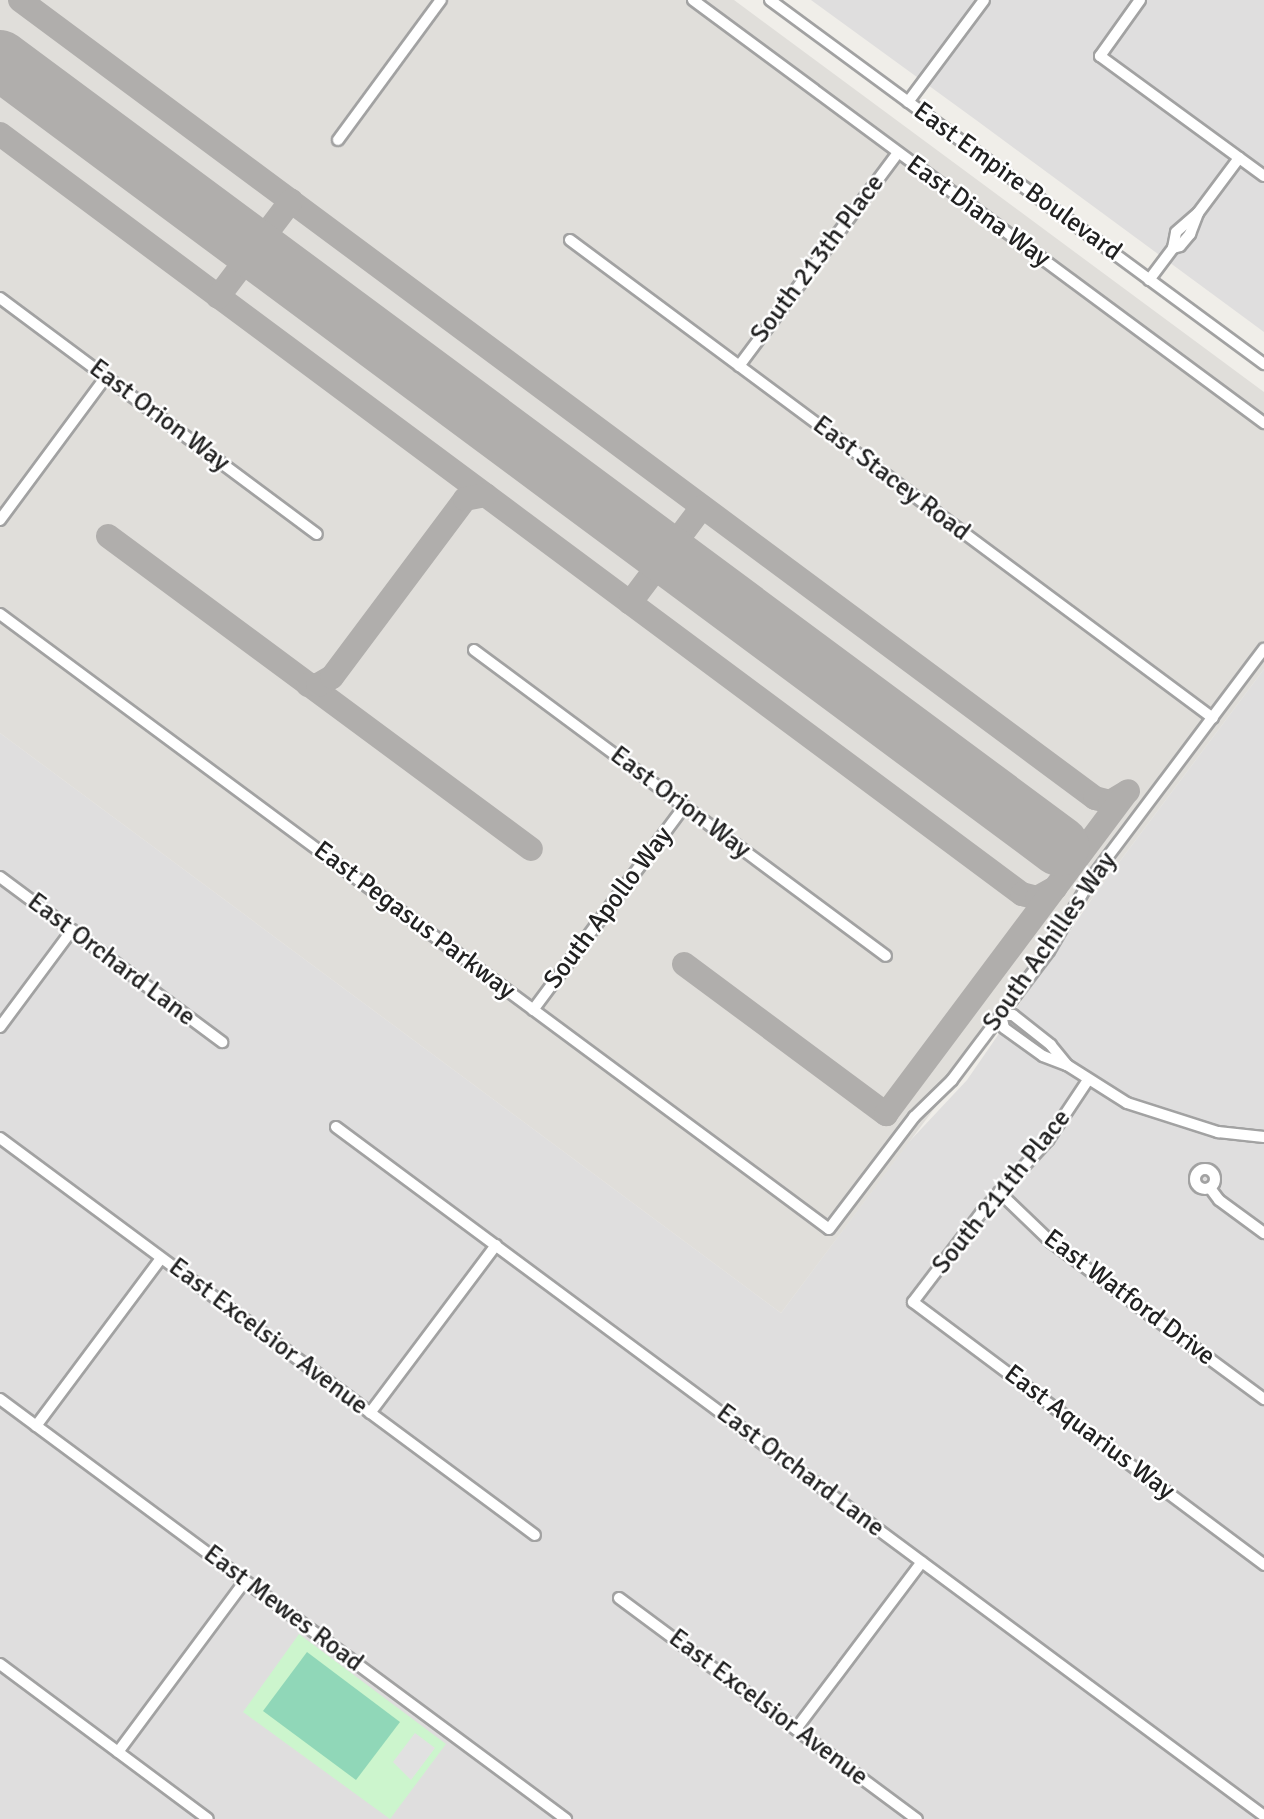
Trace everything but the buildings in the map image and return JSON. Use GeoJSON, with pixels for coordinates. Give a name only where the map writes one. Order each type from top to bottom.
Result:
{"type":"FeatureCollection","features":[{"type":"Feature","properties":{"kind":"street"},"geometry":{"type":"LineString","coordinates":[[338,140],[441,0]]}},
{"type":"Feature","properties":{"kind":"street","name":"East Diana Way"},"geometry":{"type":"LineString","coordinates":[[692,0],[1264,424]]}},
{"type":"Feature","properties":{"kind":"street","name":"East Empire Boulevard"},"geometry":{"type":"LineString","coordinates":[[770,0],[1264,365]]}},
{"type":"Feature","properties":{"kind":"street"},"geometry":{"type":"LineString","coordinates":[[908,102],[984,0]]}},
{"type":"Feature","properties":{"kind":"street"},"geometry":{"type":"LineString","coordinates":[[1140,0],[1100,56],[1264,176]]}},
{"type":"Feature","properties":{"kind":"street","name":"South 213th Place"},"geometry":{"type":"LineString","coordinates":[[738,366],[898,153]]}},
{"type":"Feature","properties":{"kind":"street"},"geometry":{"type":"LineString","coordinates":[[1149,280],[1173,248],[1174,236],[1198,213],[1239,158]]}},
{"type":"Feature","properties":{"kind":"street"},"geometry":{"type":"LineString","coordinates":[[1173,248],[1180,246],[1190,234],[1198,213]]}},
{"type":"Feature","properties":{"kind":"street"},"geometry":{"type":"LineString","coordinates":[[1181,227],[1190,234]]}},
{"type":"Feature","properties":{"kind":"street","name":"East Stacey Road"},"geometry":{"type":"LineString","coordinates":[[570,240],[1213,718]]}},
{"type":"Feature","properties":{"kind":"street","name":"East Orion Way"},"geometry":{"type":"LineString","coordinates":[[0,298],[317,534]]}},
{"type":"Feature","properties":{"kind":"street"},"geometry":{"type":"LineString","coordinates":[[0,520],[106,377]]}},
{"type":"Feature","properties":{"kind":"street","name":"East Pegasus Parkway"},"geometry":{"type":"LineString","coordinates":[[0,614],[829,1229]]}},
{"type":"Feature","properties":{"kind":"street","name":"South Achilles Way"},"geometry":{"type":"LineString","coordinates":[[829,1229],[907,1126],[953,1080],[1059,938],[1091,879],[1264,649]]}},
{"type":"Feature","properties":{"kind":"street","name":"East Orion Way"},"geometry":{"type":"LineString","coordinates":[[474,650],[886,956]]}},
{"type":"Feature","properties":{"kind":"street","name":"South Apollo Way"},"geometry":{"type":"LineString","coordinates":[[533,1010],[684,807]]}},
{"type":"Feature","properties":{"kind":"street","name":"East Orchard Lane"},"geometry":{"type":"LineString","coordinates":[[0,877],[222,1042]]}},
{"type":"Feature","properties":{"kind":"street"},"geometry":{"type":"LineString","coordinates":[[0,1027],[72,930]]}},
{"type":"Feature","properties":{"kind":"street"},"geometry":{"type":"LineString","coordinates":[[1001,1015],[1004,1028],[1043,1056],[1067,1065],[1127,1103],[1179,1122],[1218,1132],[1264,1137]]}},
{"type":"Feature","properties":{"kind":"street","name":"South 211th Place"},"geometry":{"type":"LineString","coordinates":[[913,1301],[999,1192],[1048,1140],[1088,1080]]}},
{"type":"Feature","properties":{"kind":"street","name":"East Orchard Lane"},"geometry":{"type":"LineString","coordinates":[[336,1127],[1264,1816]]}},
{"type":"Feature","properties":{"kind":"street","name":"East Excelsior Avenue"},"geometry":{"type":"LineString","coordinates":[[0,1138],[535,1535]]}},
{"type":"Feature","properties":{"kind":"street"},"geometry":{"type":"LineString","coordinates":[[1210,1188],[1219,1200],[1264,1233]]}},
{"type":"Feature","properties":{"kind":"street","name":"East Watford Drive"},"geometry":{"type":"LineString","coordinates":[[999,1192],[1051,1242],[1263,1396]]}},
{"type":"Feature","properties":{"kind":"street"},"geometry":{"type":"LineString","coordinates":[[370,1413],[496,1245]]}},
{"type":"Feature","properties":{"kind":"street"},"geometry":{"type":"LineString","coordinates":[[36,1426],[161,1258]]}},
{"type":"Feature","properties":{"kind":"street","name":"East Aquarius Way"},"geometry":{"type":"LineString","coordinates":[[913,1301],[1264,1564]]}},
{"type":"Feature","properties":{"kind":"street","name":"East Mewes Road"},"geometry":{"type":"LineString","coordinates":[[0,1399],[566,1819]]}},
{"type":"Feature","properties":{"kind":"street"},"geometry":{"type":"LineString","coordinates":[[796,1729],[922,1562]]}},
{"type":"Feature","properties":{"kind":"street"},"geometry":{"type":"LineString","coordinates":[[118,1752],[246,1581]]}},
{"type":"Feature","properties":{"kind":"street","name":"East Excelsior Avenue"},"geometry":{"type":"LineString","coordinates":[[619,1598],[917,1819]]}},
{"type":"Feature","properties":{"kind":"street"},"geometry":{"type":"LineString","coordinates":[[0,1664],[208,1819]]}},
{"type":"Feature","properties":{"kind":"shaded area"},"geometry":{"type":"Polygon","coordinates":[[[0,0],[734,0],[1264,392],[1264,669],[781,1313],[0,733],[0,0]]]}},
{"type":"Feature","properties":{"kind":"shaded area"},"geometry":{"type":"Polygon","coordinates":[[[811,0],[1264,0],[1264,332],[976,120],[811,0]]]}},
{"type":"Feature","properties":{"kind":"shaded area"},"geometry":{"type":"Polygon","coordinates":[[[1264,669],[1264,1819],[0,1819],[0,733],[781,1313],[908,1143],[967,1080],[1096,893],[1264,669]]]}},
{"type":"Feature","properties":{"kind":"shaded area"},"geometry":{"type":"Polygon","coordinates":[[[415,1733],[435,1748],[411,1780],[393,1762],[415,1733]]]}},
{"type":"Feature","properties":{"kind":"green space"},"geometry":{"type":"Polygon","coordinates":[[[299,1634],[446,1744],[390,1819],[243,1712],[299,1634]]]}},
{"type":"Feature","properties":{"kind":"green space"},"geometry":{"type":"Polygon","coordinates":[[[307,1652],[400,1722],[356,1780],[263,1711],[307,1652]]]}},
{"type":"Feature","properties":{"kind":"taxiway"},"geometry":{"type":"LineString","coordinates":[[20,0],[1095,798],[1110,802],[1128,791]]}},
{"type":"Feature","properties":{"kind":"taxiway"},"geometry":{"type":"LineString","coordinates":[[0,134],[1022,894],[1037,898],[1055,888]]}},
{"type":"Feature","properties":{"kind":"taxiway"},"geometry":{"type":"LineString","coordinates":[[218,297],[291,201]]}},
{"type":"Feature","properties":{"kind":"taxiway"},"geometry":{"type":"LineString","coordinates":[[308,685],[318,685],[332,677],[465,499],[486,495]]}},
{"type":"Feature","properties":{"kind":"taxiway"},"geometry":{"type":"LineString","coordinates":[[630,603],[702,507]]}},
{"type":"Feature","properties":{"kind":"taxiway"},"geometry":{"type":"LineString","coordinates":[[108,536],[531,849]]}},
{"type":"Feature","properties":{"kind":"taxiway"},"geometry":{"type":"LineString","coordinates":[[684,964],[886,1114],[1127,792]]}},
{"type":"Feature","properties":{"kind":"runway"},"geometry":{"type":"LineString","coordinates":[[0,60],[1059,846]]}}]}
